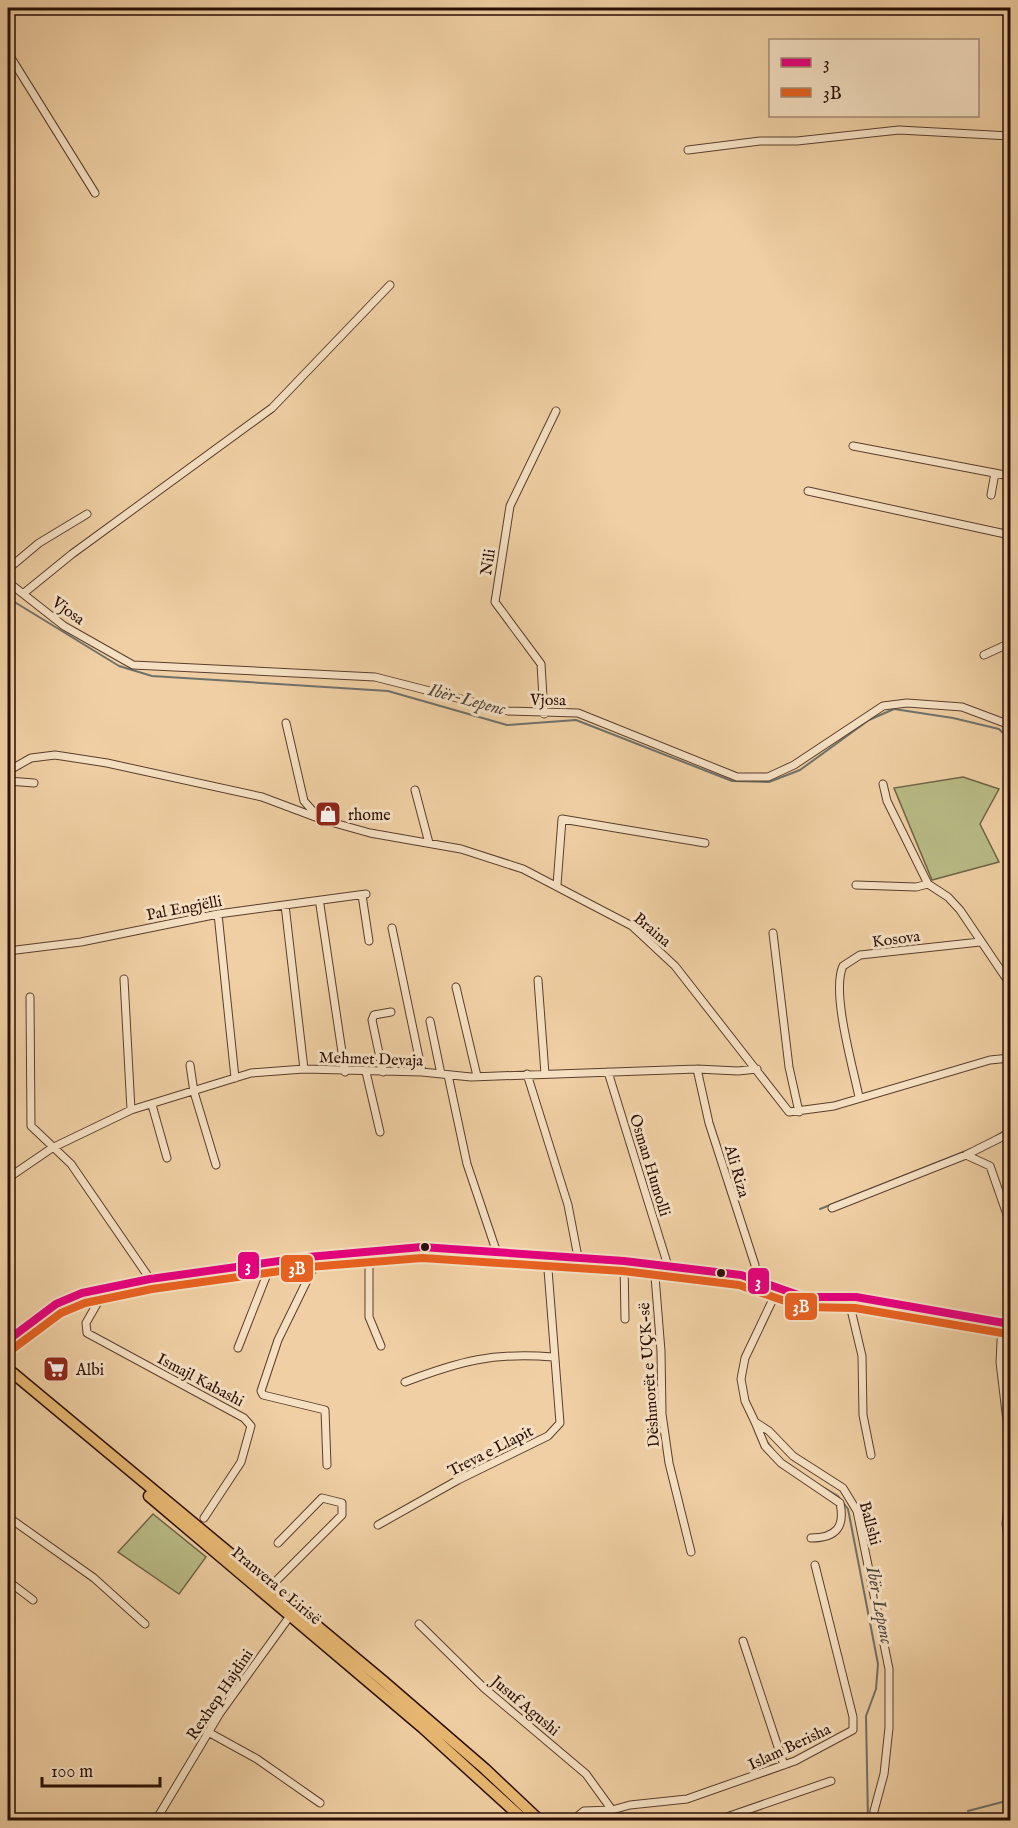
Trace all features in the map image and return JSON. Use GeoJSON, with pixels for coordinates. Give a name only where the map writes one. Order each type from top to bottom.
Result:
{"type":"FeatureCollection","features":[{"type":"Feature","properties":{"kind":"main road","name":"Pranvera e Lirisë"},"geometry":{"type":"LineString","coordinates":[[8,1369],[485,1769],[538,1821]]}},
{"type":"Feature","properties":{"kind":"main road","name":"Pranvera e Lirisë"},"geometry":{"type":"LineString","coordinates":[[8,1375],[423,1728],[524,1821]]}},
{"type":"Feature","properties":{"kind":"street"},"geometry":{"type":"LineString","coordinates":[[8,53],[95,193]]}},
{"type":"Feature","properties":{"kind":"street"},"geometry":{"type":"LineString","coordinates":[[688,150],[760,141],[797,141],[899,130],[1011,136]]}},
{"type":"Feature","properties":{"kind":"street"},"geometry":{"type":"LineString","coordinates":[[24,593],[72,554],[272,408],[390,285]]}},
{"type":"Feature","properties":{"kind":"street","name":"Nili"},"geometry":{"type":"LineString","coordinates":[[544,714],[541,664],[495,602],[510,506],[556,411]]}},
{"type":"Feature","properties":{"kind":"street"},"geometry":{"type":"LineString","coordinates":[[853,446],[1011,476]]}},
{"type":"Feature","properties":{"kind":"street"},"geometry":{"type":"LineString","coordinates":[[991,495],[995,473]]}},
{"type":"Feature","properties":{"kind":"street"},"geometry":{"type":"LineString","coordinates":[[808,491],[1011,535]]}},
{"type":"Feature","properties":{"kind":"street"},"geometry":{"type":"LineString","coordinates":[[8,569],[39,543],[87,514]]}},
{"type":"Feature","properties":{"kind":"street","name":"Vjosa"},"geometry":{"type":"LineString","coordinates":[[8,582],[64,626],[134,665],[375,677],[508,711],[544,714],[578,713],[737,777],[768,777],[794,765],[883,706],[907,703],[962,707],[1011,725]]}},
{"type":"Feature","properties":{"kind":"street"},"geometry":{"type":"LineString","coordinates":[[984,655],[1011,643]]}},
{"type":"Feature","properties":{"kind":"street"},"geometry":{"type":"LineString","coordinates":[[286,723],[304,801],[320,819]]}},
{"type":"Feature","properties":{"kind":"street","name":"Braina"},"geometry":{"type":"LineString","coordinates":[[8,771],[31,758],[55,755],[86,760],[262,797],[320,819],[370,833],[460,849],[523,869],[632,926],[675,966],[785,1108],[789,1112],[800,1112]]}},
{"type":"Feature","properties":{"kind":"street"},"geometry":{"type":"LineString","coordinates":[[8,781],[34,783]]}},
{"type":"Feature","properties":{"kind":"street"},"geometry":{"type":"LineString","coordinates":[[883,784],[887,801],[928,884],[948,897],[960,910],[1011,984]]}},
{"type":"Feature","properties":{"kind":"street"},"geometry":{"type":"LineString","coordinates":[[415,790],[429,843]]}},
{"type":"Feature","properties":{"kind":"street"},"geometry":{"type":"LineString","coordinates":[[556,885],[562,819],[705,843]]}},
{"type":"Feature","properties":{"kind":"street"},"geometry":{"type":"LineString","coordinates":[[856,885],[916,887],[928,884]]}},
{"type":"Feature","properties":{"kind":"street","name":"Pal Engjëlli"},"geometry":{"type":"LineString","coordinates":[[8,951],[81,942],[218,914],[364,894],[369,941]]}},
{"type":"Feature","properties":{"kind":"street"},"geometry":{"type":"LineString","coordinates":[[285,905],[304,1069]]}},
{"type":"Feature","properties":{"kind":"street"},"geometry":{"type":"LineString","coordinates":[[320,905],[345,1072]]}},
{"type":"Feature","properties":{"kind":"street"},"geometry":{"type":"LineString","coordinates":[[218,914],[235,1078]]}},
{"type":"Feature","properties":{"kind":"street"},"geometry":{"type":"LineString","coordinates":[[392,928],[422,1072]]}},
{"type":"Feature","properties":{"kind":"street"},"geometry":{"type":"LineString","coordinates":[[772,933],[789,1067],[800,1112],[834,1106],[990,1060],[1011,1058]]}},
{"type":"Feature","properties":{"kind":"street","name":"Kosova"},"geometry":{"type":"LineString","coordinates":[[859,1097],[842,1016],[839,982],[843,966],[860,955],[980,942]]}},
{"type":"Feature","properties":{"kind":"street"},"geometry":{"type":"LineString","coordinates":[[124,979],[131,1110]]}},
{"type":"Feature","properties":{"kind":"street"},"geometry":{"type":"LineString","coordinates":[[538,980],[544,1074]]}},
{"type":"Feature","properties":{"kind":"street"},"geometry":{"type":"LineString","coordinates":[[456,987],[477,1076]]}},
{"type":"Feature","properties":{"kind":"street"},"geometry":{"type":"LineString","coordinates":[[30,997],[31,1126],[71,1164],[150,1279]]}},
{"type":"Feature","properties":{"kind":"street"},"geometry":{"type":"LineString","coordinates":[[383,1072],[372,1020],[381,1012],[391,1012]]}},
{"type":"Feature","properties":{"kind":"street"},"geometry":{"type":"LineString","coordinates":[[430,1021],[467,1164],[497,1253]]}},
{"type":"Feature","properties":{"kind":"street"},"geometry":{"type":"LineString","coordinates":[[190,1065],[194,1092],[216,1165]]}},
{"type":"Feature","properties":{"kind":"street","name":"Mehmet Devaja"},"geometry":{"type":"LineString","coordinates":[[8,1178],[52,1148],[131,1110],[235,1078],[268,1071],[304,1069],[477,1076],[757,1069]]}},
{"type":"Feature","properties":{"kind":"street","name":"Ali Riza"},"geometry":{"type":"LineString","coordinates":[[697,1069],[709,1122],[755,1265],[757,1281]]}},
{"type":"Feature","properties":{"kind":"street"},"geometry":{"type":"LineString","coordinates":[[366,1072],[380,1132]]}},
{"type":"Feature","properties":{"kind":"street","name":"Osman Humolli"},"geometry":{"type":"LineString","coordinates":[[608,1072],[668,1266]]}},
{"type":"Feature","properties":{"kind":"street"},"geometry":{"type":"LineString","coordinates":[[527,1074],[568,1205],[578,1257]]}},
{"type":"Feature","properties":{"kind":"street"},"geometry":{"type":"LineString","coordinates":[[152,1105],[167,1158]]}},
{"type":"Feature","properties":{"kind":"street"},"geometry":{"type":"LineString","coordinates":[[832,1208],[966,1155],[1011,1133]]}},
{"type":"Feature","properties":{"kind":"street"},"geometry":{"type":"LineString","coordinates":[[966,1155],[990,1166],[1011,1223]]}},
{"type":"Feature","properties":{"kind":"street"},"geometry":{"type":"LineString","coordinates":[[8,1340],[56,1304],[82,1293],[150,1279],[319,1256],[422,1248],[578,1257],[741,1275],[804,1297],[852,1297],[1011,1324]]}},
{"type":"Feature","properties":{"kind":"street"},"geometry":{"type":"LineString","coordinates":[[369,1251],[369,1317],[381,1346]]}},
{"type":"Feature","properties":{"kind":"street"},"geometry":{"type":"LineString","coordinates":[[319,1256],[278,1341],[261,1391],[263,1395],[325,1410],[327,1465]]}},
{"type":"Feature","properties":{"kind":"street","name":"Treva e Llapit"},"geometry":{"type":"LineString","coordinates":[[378,1525],[458,1480],[548,1436],[560,1423],[553,1357],[547,1257]]}},
{"type":"Feature","properties":{"kind":"street"},"geometry":{"type":"LineString","coordinates":[[624,1261],[625,1319]]}},
{"type":"Feature","properties":{"kind":"street"},"geometry":{"type":"LineString","coordinates":[[238,1348],[272,1264]]}},
{"type":"Feature","properties":{"kind":"street","name":"Dëshmorët e UÇK-së"},"geometry":{"type":"LineString","coordinates":[[654,1264],[661,1350],[662,1414],[669,1463],[691,1552]]}},
{"type":"Feature","properties":{"kind":"street","name":"Ismajl Kabashi"},"geometry":{"type":"LineString","coordinates":[[106,1288],[86,1323],[87,1334],[244,1418],[251,1426],[241,1462],[204,1518]]}},
{"type":"Feature","properties":{"kind":"street"},"geometry":{"type":"LineString","coordinates":[[780,1289],[752,1339],[745,1358],[742,1390],[765,1446],[781,1464],[840,1503],[843,1518],[840,1526],[827,1535],[812,1538]]}},
{"type":"Feature","properties":{"kind":"street"},"geometry":{"type":"LineString","coordinates":[[852,1297],[862,1356],[864,1415],[871,1455]]}},
{"type":"Feature","properties":{"kind":"street"},"geometry":{"type":"LineString","coordinates":[[1002,1323],[999,1362],[1011,1446]]}},
{"type":"Feature","properties":{"kind":"street"},"geometry":{"type":"LineString","coordinates":[[405,1382],[450,1365],[483,1357],[521,1354],[553,1357]]}},
{"type":"Feature","properties":{"kind":"street","name":"Ballshi"},"geometry":{"type":"LineString","coordinates":[[755,1422],[770,1431],[793,1456],[843,1488],[857,1511],[889,1669],[889,1728],[884,1774],[874,1811],[874,1821]]}},
{"type":"Feature","properties":{"kind":"street"},"geometry":{"type":"LineString","coordinates":[[1011,1485],[1006,1524],[1011,1551]]}},
{"type":"Feature","properties":{"kind":"street","name":"Pranvera e Lirisë"},"geometry":{"type":"LineString","coordinates":[[269,1587],[342,1515],[342,1503],[322,1498],[278,1543]]}},
{"type":"Feature","properties":{"kind":"street"},"geometry":{"type":"LineString","coordinates":[[8,1517],[94,1578],[145,1624]]}},
{"type":"Feature","properties":{"kind":"street","name":"Islam Berisha"},"geometry":{"type":"LineString","coordinates":[[573,1821],[584,1810],[612,1810],[630,1805],[687,1799],[784,1765],[853,1730],[853,1717],[815,1565]]}},
{"type":"Feature","properties":{"kind":"street"},"geometry":{"type":"LineString","coordinates":[[8,1581],[33,1600]]}},
{"type":"Feature","properties":{"kind":"street","name":"Rexhep Hajdini"},"geometry":{"type":"LineString","coordinates":[[156,1821],[208,1732],[290,1616]]}},
{"type":"Feature","properties":{"kind":"street","name":"Jusuf Agushi"},"geometry":{"type":"LineString","coordinates":[[419,1624],[484,1688],[586,1774],[612,1810]]}},
{"type":"Feature","properties":{"kind":"street"},"geometry":{"type":"LineString","coordinates":[[743,1641],[784,1765]]}},
{"type":"Feature","properties":{"kind":"street"},"geometry":{"type":"LineString","coordinates":[[208,1732],[257,1759],[320,1803]]}},
{"type":"Feature","properties":{"kind":"street"},"geometry":{"type":"LineString","coordinates":[[718,1821],[831,1780]]}},
{"type":"Feature","properties":{"kind":"green space"},"geometry":{"type":"Polygon","coordinates":[[[963,777],[999,789],[980,824],[999,862],[932,880],[894,788],[963,777]]]}},
{"type":"Feature","properties":{"kind":"green space"},"geometry":{"type":"Polygon","coordinates":[[[153,1514],[206,1557],[179,1594],[118,1552],[153,1514]]]}},
{"type":"Feature","properties":{"kind":"waterway","name":"Ibër-Lepenc"},"geometry":{"type":"LineString","coordinates":[[8,598],[119,666],[152,676],[388,691],[507,725],[576,720],[732,781],[769,782],[800,770],[869,720],[894,709],[953,718],[999,729],[1010,740]]}},
{"type":"Feature","properties":{"kind":"waterway","name":"Ibër-Lepenc"},"geometry":{"type":"LineString","coordinates":[[995,1137],[1010,1127]]}},
{"type":"Feature","properties":{"kind":"waterway","name":"Ibër-Lepenc"},"geometry":{"type":"LineString","coordinates":[[820,1209],[971,1149]]}},
{"type":"Feature","properties":{"kind":"waterway","name":"Ibër-Lepenc"},"geometry":{"type":"LineString","coordinates":[[765,1439],[774,1451]]}},
{"type":"Feature","properties":{"kind":"waterway","name":"Ibër-Lepenc"},"geometry":{"type":"LineString","coordinates":[[814,1482],[838,1496],[848,1509],[878,1664],[876,1689],[866,1716],[868,1820]]}},
{"type":"Feature","properties":{"kind":"waterway"},"geometry":{"type":"LineString","coordinates":[[968,1811],[1010,1800]]}},
{"type":"Feature","properties":{"kind":"transit line","name":"3"},"geometry":{"type":"LineString","coordinates":[[8,1340],[56,1304],[82,1293],[150,1279],[308,1257],[422,1247],[624,1261],[741,1275],[804,1297],[856,1297],[1010,1324]]}},
{"type":"Feature","properties":{"kind":"transit line","name":"3B"},"geometry":{"type":"LineString","coordinates":[[14,1348],[61,1313],[85,1303],[152,1289],[309,1267],[422,1258],[623,1271],[739,1285],[802,1307],[855,1308],[1008,1334]]}},
{"type":"Feature","properties":{"kind":"place","name":"rhome"},"geometry":{"type":"Point","coordinates":[328,814]}},
{"type":"Feature","properties":{"kind":"place","name":"Albi"},"geometry":{"type":"Point","coordinates":[56,1369]}}]}
